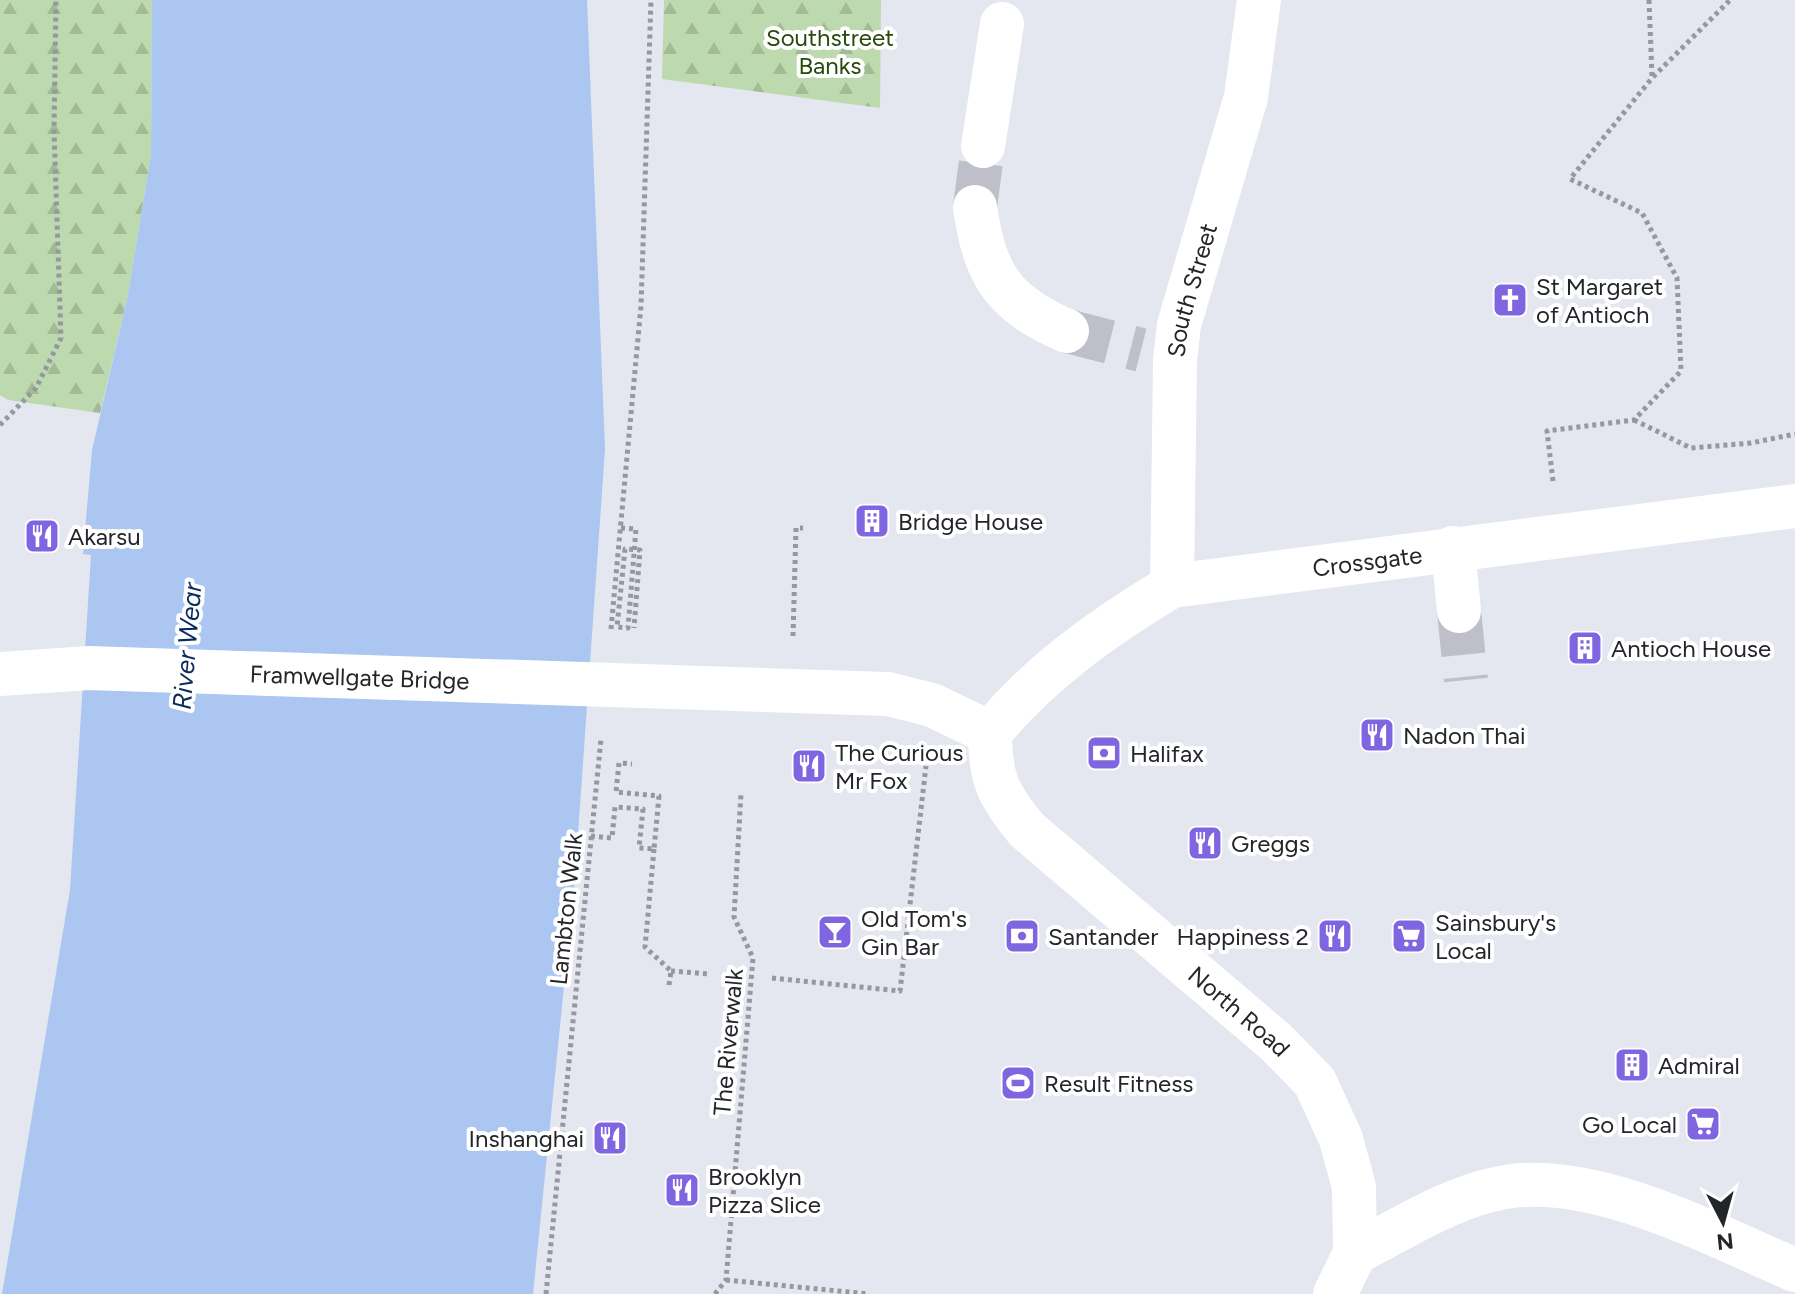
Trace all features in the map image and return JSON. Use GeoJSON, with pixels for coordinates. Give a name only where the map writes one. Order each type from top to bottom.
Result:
{"type":"FeatureCollection","features":[{"type":"Feature","properties":{"kind":"street","name":"South Street"},"geometry":{"type":"LineString","coordinates":[[1172,586],[1158,355],[1179,325],[1246,97],[1259,0]]}},
{"type":"Feature","properties":{"kind":"street"},"geometry":{"type":"LineString","coordinates":[[983,146],[1002,24]]}},
{"type":"Feature","properties":{"kind":"street"},"geometry":{"type":"LineString","coordinates":[[975,207],[981,250],[999,283],[1029,314],[1067,331]]}},
{"type":"Feature","properties":{"kind":"street","name":"Crossgate"},"geometry":{"type":"LineString","coordinates":[[990,733],[1017,701],[1098,632],[1172,586],[1795,506]]}},
{"type":"Feature","properties":{"kind":"street"},"geometry":{"type":"LineString","coordinates":[[1453,548],[1459,611]]}},
{"type":"Feature","properties":{"kind":"street","name":"Framwellgate Bridge"},"geometry":{"type":"LineString","coordinates":[[0,674],[89,668],[791,689]]}},
{"type":"Feature","properties":{"kind":"street"},"geometry":{"type":"LineString","coordinates":[[791,689],[888,694],[932,705],[990,733]]}},
{"type":"Feature","properties":{"kind":"street","name":"North Road"},"geometry":{"type":"LineString","coordinates":[[990,733],[990,766],[1000,798],[1027,830],[1277,1043],[1315,1082],[1341,1139],[1354,1187],[1355,1253]]}},
{"type":"Feature","properties":{"kind":"street"},"geometry":{"type":"LineString","coordinates":[[1335,1294],[1355,1253],[1475,1195],[1511,1186],[1559,1184],[1606,1193],[1795,1270]]}},
{"type":"Feature","properties":{"kind":"path"},"geometry":{"type":"LineString","coordinates":[[0,425],[36,388],[61,338],[54,130],[56,0]]}},
{"type":"Feature","properties":{"kind":"path"},"geometry":{"type":"LineString","coordinates":[[610,643],[641,306],[651,0]]}},
{"type":"Feature","properties":{"kind":"path"},"geometry":{"type":"LineString","coordinates":[[1649,0],[1652,78]]}},
{"type":"Feature","properties":{"kind":"path"},"geometry":{"type":"LineString","coordinates":[[1634,420],[1681,371],[1677,278],[1642,213],[1570,179],[1652,78],[1730,0]]}},
{"type":"Feature","properties":{"kind":"path"},"geometry":{"type":"LineString","coordinates":[[1551,461],[1547,431],[1634,420],[1691,448],[1751,443],[1795,434]]}},
{"type":"Feature","properties":{"kind":"path"},"geometry":{"type":"LineString","coordinates":[[621,528],[636,529],[635,542],[633,556],[628,628],[617,627],[625,549],[640,550],[634,628]]}},
{"type":"Feature","properties":{"kind":"path"},"geometry":{"type":"LineString","coordinates":[[791,689],[796,528],[803,528]]}},
{"type":"Feature","properties":{"kind":"path"},"geometry":{"type":"LineString","coordinates":[[772,978],[900,991],[932,705]]}},
{"type":"Feature","properties":{"kind":"path","name":"Lambton Walk"},"geometry":{"type":"LineString","coordinates":[[546,1294],[601,732]]}},
{"type":"Feature","properties":{"kind":"path"},"geometry":{"type":"LineString","coordinates":[[632,764],[619,763],[616,792],[659,796],[645,947],[671,971],[710,974]]}},
{"type":"Feature","properties":{"kind":"path","name":"The Riverwalk"},"geometry":{"type":"LineString","coordinates":[[726,1280],[753,958],[734,917],[741,793]]}},
{"type":"Feature","properties":{"kind":"path"},"geometry":{"type":"LineString","coordinates":[[591,836],[612,838],[615,807],[643,809],[639,848],[654,849]]}},
{"type":"Feature","properties":{"kind":"path"},"geometry":{"type":"LineString","coordinates":[[669,985],[671,971]]}},
{"type":"Feature","properties":{"kind":"path"},"geometry":{"type":"LineString","coordinates":[[715,1294],[726,1280],[869,1294]]}},
{"type":"Feature","properties":{"kind":"green space"},"geometry":{"type":"Polygon","coordinates":[[[0,0],[152,0],[151,155],[128,295],[100,413],[8,400],[0,395],[0,0]]]}},
{"type":"Feature","properties":{"kind":"green space","name":"Southstreet Banks"},"geometry":{"type":"Polygon","coordinates":[[[664,0],[881,0],[880,108],[662,79],[664,0]]]}},
{"type":"Feature","properties":{"kind":"water","name":"River Wear"},"geometry":{"type":"Polygon","coordinates":[[[152,0],[587,0],[605,449],[575,877],[533,1294],[2,1294],[70,890],[91,555],[83,554],[92,450],[128,295],[151,155],[152,0]]]}},
{"type":"Feature","properties":{"kind":"tunnel"},"geometry":{"type":"LineString","coordinates":[[975,207],[983,146]]}},
{"type":"Feature","properties":{"kind":"tunnel"},"geometry":{"type":"LineString","coordinates":[[1067,331],[1141,350]]}},
{"type":"Feature","properties":{"kind":"tunnel"},"geometry":{"type":"LineString","coordinates":[[1459,611],[1466,680]]}},
{"type":"Feature","properties":{"kind":"place","name":"St Margaret of Antioch"},"geometry":{"type":"Point","coordinates":[1510,300]}},
{"type":"Feature","properties":{"kind":"place","name":"Bridge House"},"geometry":{"type":"Point","coordinates":[872,521]}},
{"type":"Feature","properties":{"kind":"place","name":"Akarsu"},"geometry":{"type":"Point","coordinates":[42,536]}},
{"type":"Feature","properties":{"kind":"place","name":"Antioch House"},"geometry":{"type":"Point","coordinates":[1585,648]}},
{"type":"Feature","properties":{"kind":"place","name":"Nadon Thai"},"geometry":{"type":"Point","coordinates":[1377,735]}},
{"type":"Feature","properties":{"kind":"place","name":"Halifax"},"geometry":{"type":"Point","coordinates":[1104,753]}},
{"type":"Feature","properties":{"kind":"place","name":"The Curious Mr Fox"},"geometry":{"type":"Point","coordinates":[809,766]}},
{"type":"Feature","properties":{"kind":"place","name":"Greggs"},"geometry":{"type":"Point","coordinates":[1205,843]}},
{"type":"Feature","properties":{"kind":"place","name":"Old Tom's Gin Bar"},"geometry":{"type":"Point","coordinates":[835,932]}},
{"type":"Feature","properties":{"kind":"place","name":"Santander"},"geometry":{"type":"Point","coordinates":[1022,936]}},
{"type":"Feature","properties":{"kind":"place","name":"Happiness 2"},"geometry":{"type":"Point","coordinates":[1335,936]}},
{"type":"Feature","properties":{"kind":"place","name":"Sainsbury's Local"},"geometry":{"type":"Point","coordinates":[1409,936]}},
{"type":"Feature","properties":{"kind":"place","name":"Admiral"},"geometry":{"type":"Point","coordinates":[1632,1065]}},
{"type":"Feature","properties":{"kind":"place","name":"Result Fitness"},"geometry":{"type":"Point","coordinates":[1018,1083]}},
{"type":"Feature","properties":{"kind":"place","name":"Go Local"},"geometry":{"type":"Point","coordinates":[1703,1124]}},
{"type":"Feature","properties":{"kind":"place","name":"Inshanghai"},"geometry":{"type":"Point","coordinates":[610,1138]}},
{"type":"Feature","properties":{"kind":"place","name":"Brooklyn Pizza Slice"},"geometry":{"type":"Point","coordinates":[682,1190]}}]}
